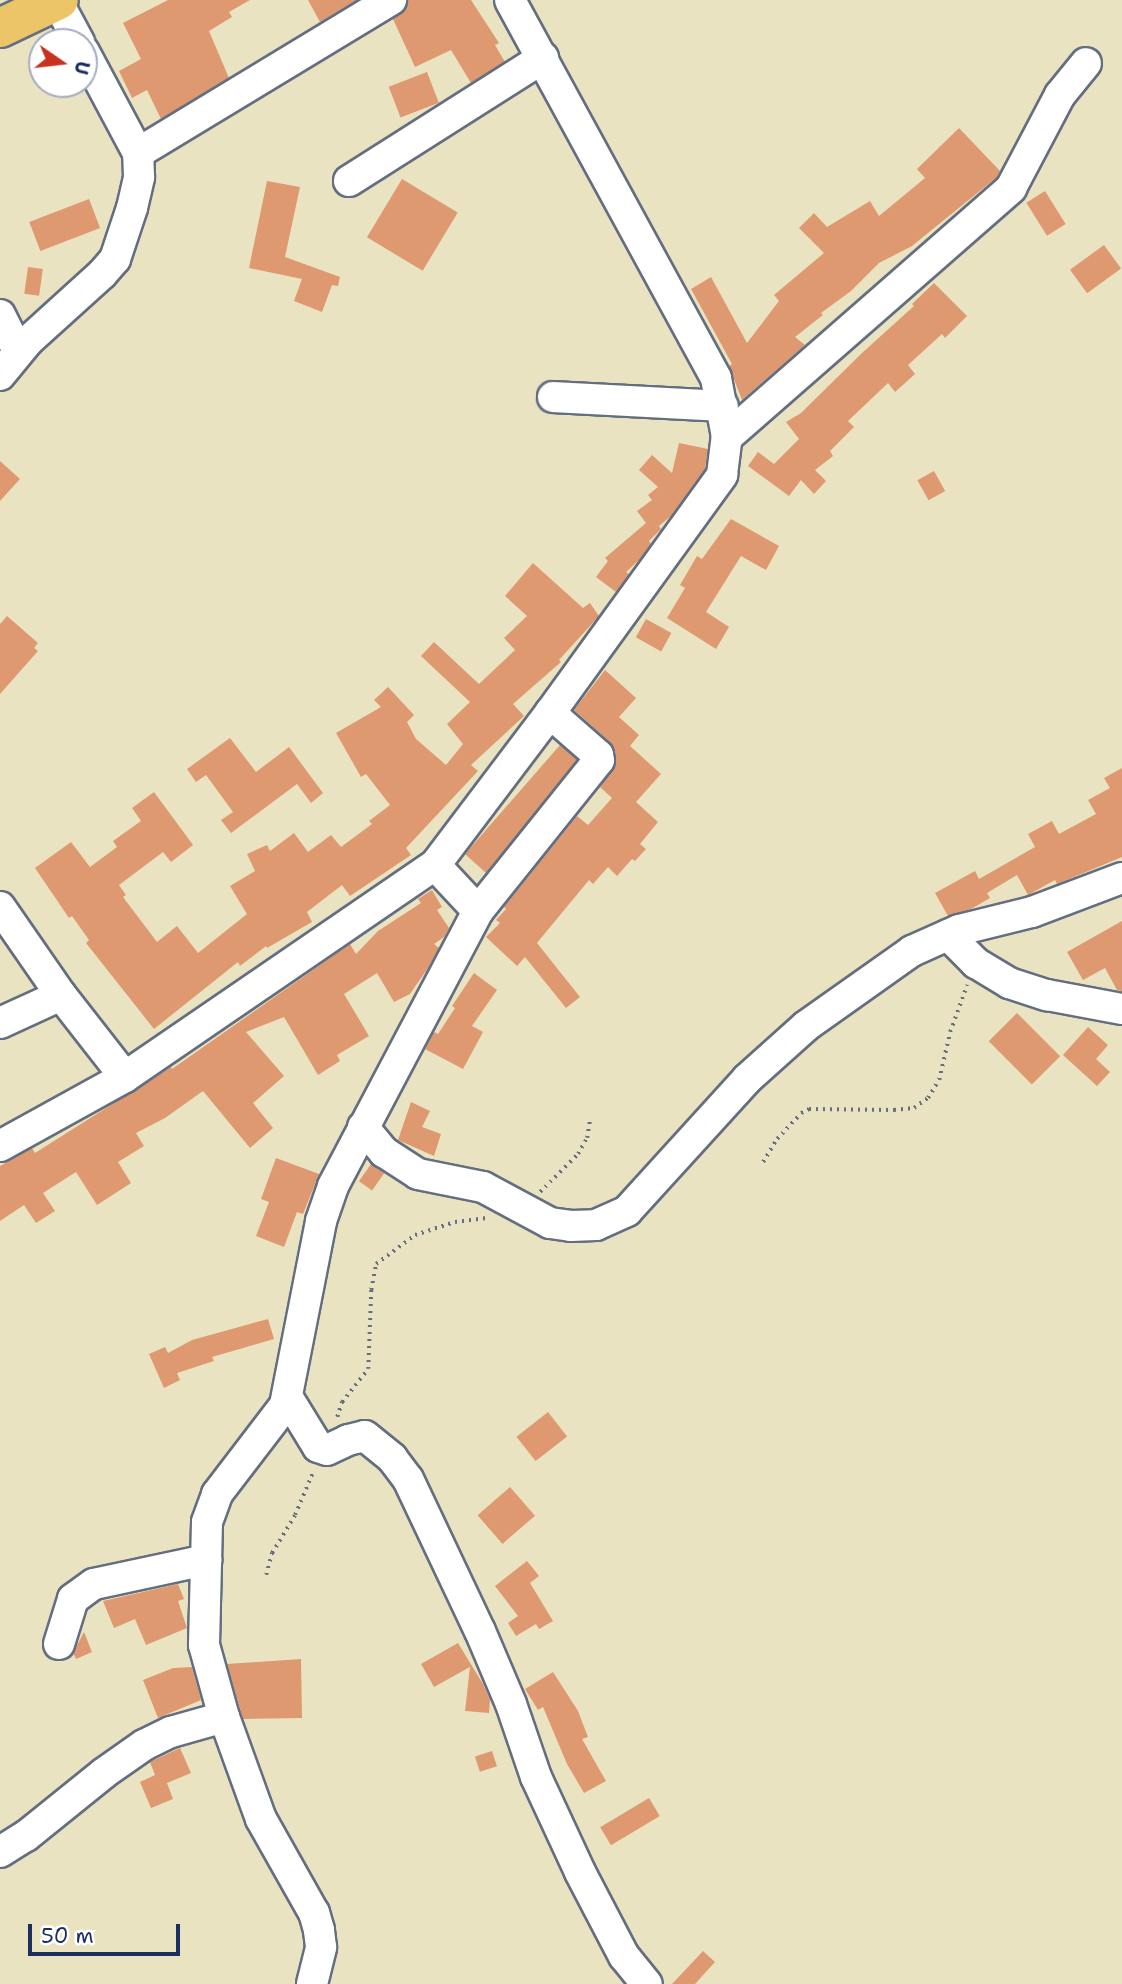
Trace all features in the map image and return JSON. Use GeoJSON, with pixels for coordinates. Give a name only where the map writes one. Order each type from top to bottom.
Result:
{"type":"FeatureCollection","features":[{"type":"Feature","properties":{"kind":"highway"},"geometry":{"type":"LineString","coordinates":[[0,16],[50,0]]}},
{"type":"Feature","properties":{"kind":"highway"},"geometry":{"type":"LineString","coordinates":[[0,28],[50,0]]}},
{"type":"Feature","properties":{"kind":"street"},"geometry":{"type":"LineString","coordinates":[[50,0],[69,28]]}},
{"type":"Feature","properties":{"kind":"street"},"geometry":{"type":"LineString","coordinates":[[138,153],[391,0]]}},
{"type":"Feature","properties":{"kind":"street"},"geometry":{"type":"LineString","coordinates":[[0,1146],[125,1077],[435,865],[715,488],[727,456],[723,407],[716,379],[510,0]]}},
{"type":"Feature","properties":{"kind":"street"},"geometry":{"type":"LineString","coordinates":[[349,181],[543,58]]}},
{"type":"Feature","properties":{"kind":"street"},"geometry":{"type":"LineString","coordinates":[[727,437],[1011,188],[1060,95],[1086,63]]}},
{"type":"Feature","properties":{"kind":"street"},"geometry":{"type":"LineString","coordinates":[[0,375],[18,351],[115,259],[132,208],[139,177],[138,153],[98,78]]}},
{"type":"Feature","properties":{"kind":"street"},"geometry":{"type":"LineString","coordinates":[[0,315],[18,351]]}},
{"type":"Feature","properties":{"kind":"street"},"geometry":{"type":"LineString","coordinates":[[553,397],[723,407]]}},
{"type":"Feature","properties":{"kind":"street"},"geometry":{"type":"LineString","coordinates":[[312,1984],[321,1947],[314,1913],[261,1819],[224,1717],[203,1635],[207,1522],[217,1494],[281,1412],[288,1398],[321,1221],[333,1186],[363,1127],[478,911],[599,760],[598,755],[550,713]]}},
{"type":"Feature","properties":{"kind":"street"},"geometry":{"type":"LineString","coordinates":[[435,865],[478,911]]}},
{"type":"Feature","properties":{"kind":"street"},"geometry":{"type":"LineString","coordinates":[[363,1127],[384,1152],[412,1171],[483,1187],[550,1223],[596,1225],[618,1217],[671,1164],[747,1079],[806,1026],[912,951],[948,935],[1032,912],[1122,878]]}},
{"type":"Feature","properties":{"kind":"street"},"geometry":{"type":"LineString","coordinates":[[0,906],[61,995],[125,1077]]}},
{"type":"Feature","properties":{"kind":"street"},"geometry":{"type":"LineString","coordinates":[[948,935],[975,963],[1009,982],[1047,995],[1122,1009]]}},
{"type":"Feature","properties":{"kind":"street"},"geometry":{"type":"LineString","coordinates":[[0,1023],[61,995]]}},
{"type":"Feature","properties":{"kind":"street"},"geometry":{"type":"LineString","coordinates":[[288,1398],[312,1439],[323,1450],[365,1436],[393,1458],[408,1479],[480,1631],[511,1704],[536,1777],[580,1872],[624,1955],[647,1984]]}},
{"type":"Feature","properties":{"kind":"street"},"geometry":{"type":"LineString","coordinates":[[59,1644],[74,1599],[94,1584],[206,1560]]}},
{"type":"Feature","properties":{"kind":"street"},"geometry":{"type":"LineString","coordinates":[[0,1852],[26,1836],[104,1773],[144,1745],[171,1732],[224,1717]]}},
{"type":"Feature","properties":{"kind":"path"},"geometry":{"type":"LineString","coordinates":[[763,1162],[777,1139],[809,1109],[894,1110],[914,1108],[928,1098],[939,1080],[950,1032],[975,963]]}},
{"type":"Feature","properties":{"kind":"path"},"geometry":{"type":"LineString","coordinates":[[266,1575],[272,1553],[295,1515],[342,1402],[368,1369],[371,1290],[376,1264],[415,1235],[455,1222],[484,1220],[544,1190],[565,1169],[587,1138],[590,1118]]}},
{"type":"Feature","properties":{"kind":"building"},"geometry":{"type":"Polygon","coordinates":[[[168,0],[250,0],[229,12],[232,17],[209,31],[229,78],[161,119],[147,90],[132,98],[119,71],[141,59],[123,23],[168,0]]]}},
{"type":"Feature","properties":{"kind":"building"},"geometry":{"type":"Polygon","coordinates":[[[308,0],[357,0],[320,22],[308,0]]]}},
{"type":"Feature","properties":{"kind":"building"},"geometry":{"type":"Polygon","coordinates":[[[408,0],[471,0],[499,43],[495,45],[505,62],[471,83],[451,50],[415,67],[393,19],[406,9],[408,0]]]}},
{"type":"Feature","properties":{"kind":"building"},"geometry":{"type":"Polygon","coordinates":[[[427,72],[439,103],[401,118],[389,87],[427,72]]]}},
{"type":"Feature","properties":{"kind":"building"},"geometry":{"type":"Polygon","coordinates":[[[959,128],[1000,171],[997,177],[912,246],[879,263],[851,291],[821,313],[823,315],[795,337],[805,345],[742,400],[729,366],[732,364],[691,289],[711,277],[747,343],[779,301],[774,295],[824,253],[799,228],[814,213],[827,227],[870,201],[879,216],[925,178],[917,169],[959,128]]]}},
{"type":"Feature","properties":{"kind":"building"},"geometry":{"type":"Polygon","coordinates":[[[402,179],[458,212],[423,271],[367,237],[402,179]]]}},
{"type":"Feature","properties":{"kind":"building"},"geometry":{"type":"Polygon","coordinates":[[[267,181],[300,187],[285,257],[340,277],[338,286],[332,285],[322,312],[294,301],[302,279],[249,268],[267,181]]]}},
{"type":"Feature","properties":{"kind":"building"},"geometry":{"type":"Polygon","coordinates":[[[1045,191],[1066,224],[1047,236],[1026,203],[1045,191]]]}},
{"type":"Feature","properties":{"kind":"building"},"geometry":{"type":"Polygon","coordinates":[[[89,199],[100,228],[40,251],[29,222],[89,199]]]}},
{"type":"Feature","properties":{"kind":"building"},"geometry":{"type":"Polygon","coordinates":[[[1104,245],[1121,268],[1087,293],[1070,270],[1104,245]]]}},
{"type":"Feature","properties":{"kind":"building"},"geometry":{"type":"Polygon","coordinates":[[[28,267],[43,269],[39,296],[24,294],[28,267]]]}},
{"type":"Feature","properties":{"kind":"building"},"geometry":{"type":"Polygon","coordinates":[[[934,283],[967,316],[945,338],[942,334],[908,365],[915,374],[895,392],[888,383],[848,421],[854,427],[830,451],[833,456],[815,470],[826,481],[814,494],[801,480],[789,496],[748,466],[758,452],[774,464],[799,439],[786,422],[801,413],[914,306],[912,304],[934,283]]]}},
{"type":"Feature","properties":{"kind":"building"},"geometry":{"type":"Polygon","coordinates":[[[679,443],[708,449],[705,469],[671,516],[659,526],[661,529],[649,541],[651,544],[639,560],[626,572],[629,574],[616,592],[596,577],[608,561],[605,558],[646,523],[637,511],[652,500],[648,495],[658,487],[639,470],[652,455],[672,473],[679,443]]]}},
{"type":"Feature","properties":{"kind":"building"},"geometry":{"type":"Polygon","coordinates":[[[0,461],[20,479],[0,501],[0,461]]]}},
{"type":"Feature","properties":{"kind":"building"},"geometry":{"type":"Polygon","coordinates":[[[934,471],[945,491],[929,500],[917,480],[934,471]]]}},
{"type":"Feature","properties":{"kind":"building"},"geometry":{"type":"Polygon","coordinates":[[[731,519],[779,546],[766,570],[741,556],[706,612],[729,627],[716,649],[667,618],[685,588],[680,585],[697,556],[702,559],[731,519]]]}},
{"type":"Feature","properties":{"kind":"building"},"geometry":{"type":"Polygon","coordinates":[[[533,563],[583,608],[590,603],[599,616],[559,660],[561,662],[513,704],[524,716],[471,765],[478,771],[406,848],[411,855],[350,896],[342,885],[307,912],[312,922],[267,948],[266,946],[240,966],[238,962],[154,1029],[86,943],[89,940],[72,916],[69,918],[35,868],[71,842],[90,867],[117,847],[113,841],[141,821],[132,808],[154,792],[193,845],[171,862],[163,852],[119,885],[126,895],[123,897],[157,942],[177,926],[198,953],[247,914],[230,886],[255,871],[247,854],[267,845],[270,851],[294,833],[308,852],[331,835],[341,847],[372,824],[369,821],[390,805],[366,774],[361,777],[336,733],[381,707],[374,700],[388,687],[414,715],[407,722],[416,739],[446,765],[463,744],[447,724],[470,702],[421,656],[434,642],[479,684],[515,650],[504,638],[527,616],[505,596],[533,563]]]}},
{"type":"Feature","properties":{"kind":"building"},"geometry":{"type":"Polygon","coordinates":[[[7,616],[38,643],[34,648],[38,651],[0,694],[0,624],[7,616]]]}},
{"type":"Feature","properties":{"kind":"building"},"geometry":{"type":"Polygon","coordinates":[[[646,619],[671,633],[661,651],[636,637],[646,619]]]}},
{"type":"Feature","properties":{"kind":"building"},"geometry":{"type":"Polygon","coordinates":[[[605,670],[636,698],[619,717],[639,735],[630,746],[661,774],[636,802],[658,822],[640,844],[646,849],[635,861],[632,859],[617,876],[608,867],[593,884],[589,880],[537,943],[580,997],[566,1008],[525,957],[517,966],[486,937],[500,923],[496,920],[506,909],[504,907],[577,816],[588,825],[612,798],[600,787],[616,765],[615,751],[610,742],[574,710],[605,670]]]}},
{"type":"Feature","properties":{"kind":"building"},"geometry":{"type":"Polygon","coordinates":[[[230,738],[256,772],[289,747],[323,793],[311,803],[297,784],[231,833],[221,820],[233,812],[206,775],[196,782],[187,769],[230,738]]]}},
{"type":"Feature","properties":{"kind":"building"},"geometry":{"type":"Polygon","coordinates":[[[560,745],[577,760],[486,873],[465,854],[560,745]]]}},
{"type":"Feature","properties":{"kind":"building"},"geometry":{"type":"Polygon","coordinates":[[[1122,768],[1122,857],[1057,884],[1055,880],[1028,895],[1017,875],[987,893],[990,898],[971,909],[948,916],[935,893],[975,871],[979,879],[1035,847],[1028,834],[1052,821],[1059,834],[1096,814],[1088,800],[1110,788],[1104,778],[1122,768]]]}},
{"type":"Feature","properties":{"kind":"building"},"geometry":{"type":"Polygon","coordinates":[[[432,890],[442,907],[437,910],[449,928],[444,937],[434,944],[439,948],[410,994],[394,1002],[377,973],[344,994],[369,1036],[337,1055],[340,1061],[318,1075],[284,1017],[246,1032],[284,1076],[253,1103],[273,1128],[250,1148],[203,1091],[165,1118],[136,1133],[144,1146],[118,1162],[131,1183],[97,1205],[76,1172],[43,1193],[55,1211],[36,1223],[24,1205],[0,1221],[0,1166],[32,1148],[35,1153],[171,1067],[172,1069],[350,944],[356,954],[378,931],[421,903],[418,899],[432,890]]]}},
{"type":"Feature","properties":{"kind":"building"},"geometry":{"type":"Polygon","coordinates":[[[1122,921],[1122,991],[1117,990],[1105,968],[1083,980],[1067,952],[1122,921]]]}},
{"type":"Feature","properties":{"kind":"building"},"geometry":{"type":"Polygon","coordinates":[[[474,973],[497,990],[472,1026],[483,1032],[463,1069],[425,1049],[434,1032],[438,1034],[455,1008],[452,1006],[474,973]]]}},
{"type":"Feature","properties":{"kind":"building"},"geometry":{"type":"Polygon","coordinates":[[[1017,1013],[1060,1056],[1032,1084],[989,1041],[1017,1013]]]}},
{"type":"Feature","properties":{"kind":"building"},"geometry":{"type":"Polygon","coordinates":[[[1088,1027],[1108,1045],[1096,1059],[1110,1072],[1097,1086],[1063,1055],[1088,1027]]]}},
{"type":"Feature","properties":{"kind":"building"},"geometry":{"type":"Polygon","coordinates":[[[411,1102],[430,1111],[422,1127],[441,1134],[434,1156],[398,1140],[411,1102]]]}},
{"type":"Feature","properties":{"kind":"building"},"geometry":{"type":"Polygon","coordinates":[[[276,1158],[319,1174],[303,1214],[297,1212],[284,1247],[256,1236],[269,1202],[261,1199],[276,1158]]]}},
{"type":"Feature","properties":{"kind":"building"},"geometry":{"type":"Polygon","coordinates":[[[371,1164],[384,1173],[372,1190],[359,1181],[371,1164]]]}},
{"type":"Feature","properties":{"kind":"building"},"geometry":{"type":"Polygon","coordinates":[[[268,1319],[274,1339],[212,1357],[214,1361],[177,1373],[180,1380],[164,1388],[149,1354],[165,1347],[168,1353],[192,1340],[268,1319]]]}},
{"type":"Feature","properties":{"kind":"building"},"geometry":{"type":"Polygon","coordinates":[[[548,1412],[567,1436],[536,1461],[516,1437],[548,1412]]]}},
{"type":"Feature","properties":{"kind":"building"},"geometry":{"type":"Polygon","coordinates":[[[510,1487],[535,1516],[502,1544],[478,1515],[510,1487]]]}},
{"type":"Feature","properties":{"kind":"building"},"geometry":{"type":"Polygon","coordinates":[[[527,1561],[539,1576],[530,1583],[553,1621],[539,1629],[536,1624],[516,1636],[508,1623],[518,1616],[495,1586],[527,1561]]]}},
{"type":"Feature","properties":{"kind":"building"},"geometry":{"type":"Polygon","coordinates":[[[178,1584],[184,1599],[178,1601],[187,1628],[146,1645],[135,1619],[114,1628],[103,1601],[178,1584]]]}},
{"type":"Feature","properties":{"kind":"building"},"geometry":{"type":"Polygon","coordinates":[[[84,1632],[92,1652],[76,1659],[73,1653],[84,1632]]]}},
{"type":"Feature","properties":{"kind":"building"},"geometry":{"type":"Polygon","coordinates":[[[458,1643],[483,1684],[490,1700],[489,1713],[465,1711],[470,1667],[434,1687],[421,1664],[458,1643]]]}},
{"type":"Feature","properties":{"kind":"building"},"geometry":{"type":"Polygon","coordinates":[[[301,1659],[302,1718],[243,1719],[227,1664],[301,1659]]]}},
{"type":"Feature","properties":{"kind":"building"},"geometry":{"type":"Polygon","coordinates":[[[192,1667],[201,1700],[158,1718],[143,1680],[173,1668],[192,1667]]]}},
{"type":"Feature","properties":{"kind":"building"},"geometry":{"type":"Polygon","coordinates":[[[553,1672],[578,1711],[588,1737],[582,1739],[606,1781],[584,1793],[567,1764],[543,1707],[538,1710],[525,1689],[553,1672]]]}},
{"type":"Feature","properties":{"kind":"building"},"geometry":{"type":"Polygon","coordinates":[[[180,1748],[191,1773],[167,1783],[173,1799],[151,1808],[140,1782],[155,1775],[150,1762],[180,1748]]]}},
{"type":"Feature","properties":{"kind":"building"},"geometry":{"type":"Polygon","coordinates":[[[492,1751],[497,1766],[480,1772],[475,1757],[492,1751]]]}},
{"type":"Feature","properties":{"kind":"building"},"geometry":{"type":"Polygon","coordinates":[[[649,1798],[660,1816],[611,1845],[600,1827],[649,1798]]]}},
{"type":"Feature","properties":{"kind":"building"},"geometry":{"type":"Polygon","coordinates":[[[703,1951],[715,1962],[695,1984],[672,1984],[703,1951]]]}}]}
